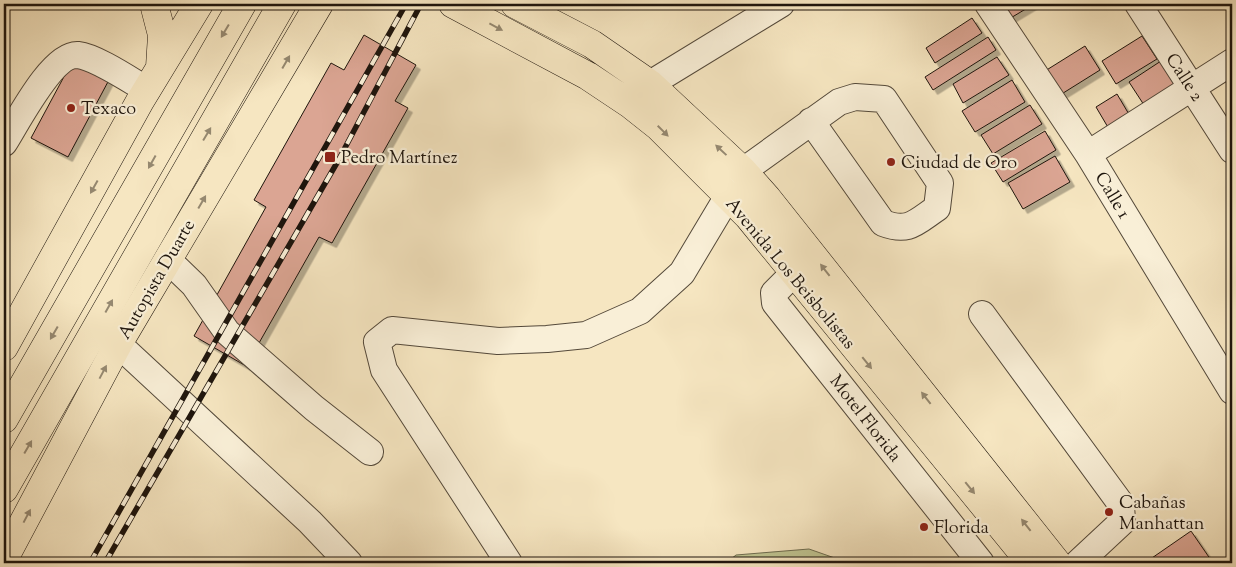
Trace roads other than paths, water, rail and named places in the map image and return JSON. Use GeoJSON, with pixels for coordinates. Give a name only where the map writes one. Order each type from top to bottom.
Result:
{"type":"FeatureCollection","features":[{"type":"Feature","properties":{"kind":"main road"},"geometry":{"type":"LineString","coordinates":[[153,79],[162,35],[154,4]]}},
{"type":"Feature","properties":{"kind":"main road"},"geometry":{"type":"LineString","coordinates":[[4,347],[153,79],[199,4]]}},
{"type":"Feature","properties":{"kind":"main road"},"geometry":{"type":"LineString","coordinates":[[4,419],[145,176],[209,58],[242,4]]}},
{"type":"Feature","properties":{"kind":"main road","name":"Autopista Duarte"},"geometry":{"type":"LineString","coordinates":[[4,489],[282,4]]}},
{"type":"Feature","properties":{"kind":"main road","name":"Autopista Duarte"},"geometry":{"type":"LineString","coordinates":[[4,559],[118,344],[319,4]]}},
{"type":"Feature","properties":{"kind":"main road","name":"Avenida Los Beisbolistas"},"geometry":{"type":"LineString","coordinates":[[453,4],[588,76],[630,104],[659,127],[748,216],[1031,563]]}},
{"type":"Feature","properties":{"kind":"main road","name":"Avenida Los Beisbolistas"},"geometry":{"type":"LineString","coordinates":[[515,4],[592,44],[650,84],[743,171],[767,198],[1057,563]]}},
{"type":"Feature","properties":{"kind":"main road"},"geometry":{"type":"LineString","coordinates":[[543,4],[592,44]]}},
{"type":"Feature","properties":{"kind":"street"},"geometry":{"type":"LineString","coordinates":[[630,104],[650,84],[780,4]]}},
{"type":"Feature","properties":{"kind":"street","name":"Calle 1"},"geometry":{"type":"LineString","coordinates":[[988,4],[1088,154],[1232,391]]}},
{"type":"Feature","properties":{"kind":"street","name":"Calle 2"},"geometry":{"type":"LineString","coordinates":[[1138,4],[1232,150]]}},
{"type":"Feature","properties":{"kind":"street"},"geometry":{"type":"LineString","coordinates":[[4,143],[53,68],[74,55],[81,55],[108,68],[153,79]]}},
{"type":"Feature","properties":{"kind":"street"},"geometry":{"type":"LineString","coordinates":[[1088,154],[1232,62]]}},
{"type":"Feature","properties":{"kind":"street"},"geometry":{"type":"LineString","coordinates":[[509,563],[384,370],[377,342],[392,330],[498,341],[586,335],[640,311],[682,273],[743,171],[811,121],[839,102],[855,97],[884,99],[940,183],[937,208],[908,228],[895,227],[883,222],[811,121]]}},
{"type":"Feature","properties":{"kind":"street"},"geometry":{"type":"LineString","coordinates":[[168,260],[194,286],[233,338],[314,408],[370,452]]}},
{"type":"Feature","properties":{"kind":"street","name":"Motel Florida"},"geometry":{"type":"LineString","coordinates":[[794,273],[774,293],[775,303],[981,563]]}},
{"type":"Feature","properties":{"kind":"street"},"geometry":{"type":"LineString","coordinates":[[982,314],[1121,504],[1122,522],[1078,563]]}},
{"type":"Feature","properties":{"kind":"street"},"geometry":{"type":"LineString","coordinates":[[118,344],[303,516],[349,563]]}},
{"type":"Feature","properties":{"kind":"railway"},"geometry":{"type":"LineString","coordinates":[[90,563],[406,4]]}},
{"type":"Feature","properties":{"kind":"railway"},"geometry":{"type":"LineString","coordinates":[[105,563],[338,161],[421,4]]}},
{"type":"Feature","properties":{"kind":"place","name":"Texaco"},"geometry":{"type":"Point","coordinates":[71,108]}},
{"type":"Feature","properties":{"kind":"place","name":"Pedro Martínez"},"geometry":{"type":"Point","coordinates":[330,157]}},
{"type":"Feature","properties":{"kind":"place","name":"Ciudad de Oro"},"geometry":{"type":"Point","coordinates":[891,162]}},
{"type":"Feature","properties":{"kind":"place","name":"Cabañas Manhattan"},"geometry":{"type":"Point","coordinates":[1109,512]}},
{"type":"Feature","properties":{"kind":"place","name":"Florida"},"geometry":{"type":"Point","coordinates":[924,527]}}]}
